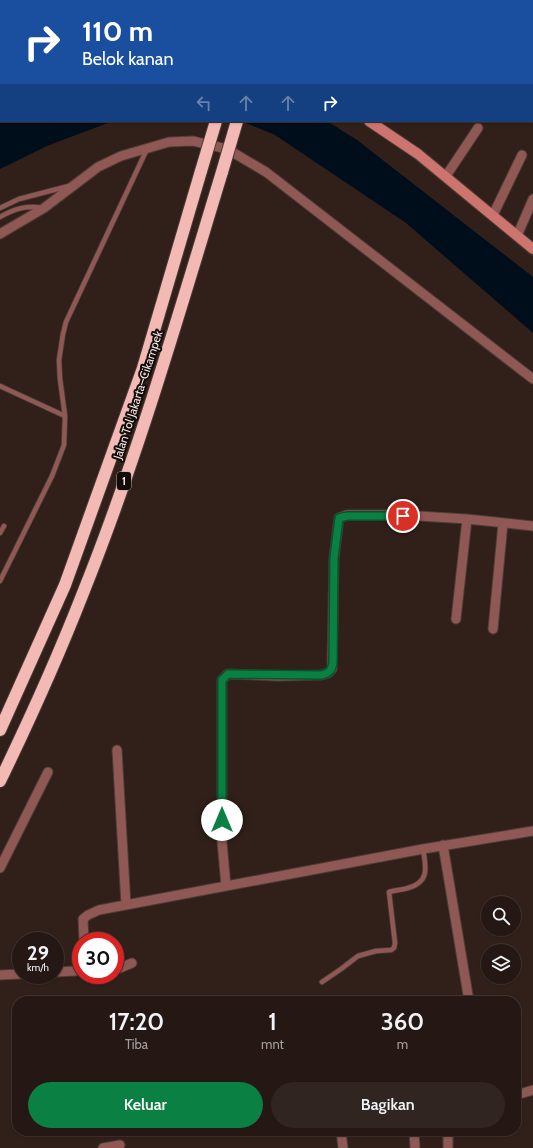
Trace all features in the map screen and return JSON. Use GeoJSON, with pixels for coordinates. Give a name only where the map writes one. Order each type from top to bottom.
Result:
{"type":"FeatureCollection","features":[{"type":"Feature","properties":{"kind":"highway","name":"Jalan Tol Jakarta–Cikampek"},"geometry":{"type":"LineString","coordinates":[[0,730],[65,584],[142,368],[216,122]]}},
{"type":"Feature","properties":{"kind":"highway","name":"Jalan Tol Jakarta–Cikampek"},"geometry":{"type":"LineString","coordinates":[[0,781],[39,700],[83,593],[110,520],[160,376],[237,122]]}},
{"type":"Feature","properties":{"kind":"street"},"geometry":{"type":"LineString","coordinates":[[370,122],[405,145],[446,176],[533,249]]}},
{"type":"Feature","properties":{"kind":"street"},"geometry":{"type":"LineString","coordinates":[[446,176],[478,128]]}},
{"type":"Feature","properties":{"kind":"street"},"geometry":{"type":"LineString","coordinates":[[0,234],[44,208],[98,167],[121,156],[169,142],[193,141],[227,149],[266,172],[533,379]]}},
{"type":"Feature","properties":{"kind":"street"},"geometry":{"type":"LineString","coordinates":[[493,215],[522,155]]}},
{"type":"Feature","properties":{"kind":"street"},"geometry":{"type":"LineString","coordinates":[[517,236],[533,199]]}},
{"type":"Feature","properties":{"kind":"street"},"geometry":{"type":"LineString","coordinates":[[226,886],[222,842],[222,680],[228,674],[321,675],[328,674],[332,669],[334,558],[338,520],[340,516],[403,516],[467,519],[533,526]]}},
{"type":"Feature","properties":{"kind":"street"},"geometry":{"type":"LineString","coordinates":[[456,619],[467,519]]}},
{"type":"Feature","properties":{"kind":"street"},"geometry":{"type":"LineString","coordinates":[[493,629],[503,523]]}},
{"type":"Feature","properties":{"kind":"street"},"geometry":{"type":"LineString","coordinates":[[117,750],[126,905]]}},
{"type":"Feature","properties":{"kind":"street"},"geometry":{"type":"LineString","coordinates":[[0,868],[48,772]]}},
{"type":"Feature","properties":{"kind":"street"},"geometry":{"type":"LineString","coordinates":[[84,932],[83,919],[99,910],[443,845],[533,831]]}},
{"type":"Feature","properties":{"kind":"street"},"geometry":{"type":"LineString","coordinates":[[443,845],[468,996]]}},
{"type":"Feature","properties":{"kind":"street"},"geometry":{"type":"LineString","coordinates":[[124,966],[132,963]]}},
{"type":"Feature","properties":{"kind":"street"},"geometry":{"type":"LineString","coordinates":[[0,975],[12,974]]}},
{"type":"Feature","properties":{"kind":"street"},"geometry":{"type":"LineString","coordinates":[[521,1094],[533,1090]]}},
{"type":"Feature","properties":{"kind":"street"},"geometry":{"type":"LineString","coordinates":[[342,1136],[343,1148]]}},
{"type":"Feature","properties":{"kind":"street"},"geometry":{"type":"LineString","coordinates":[[414,1136],[415,1148]]}},
{"type":"Feature","properties":{"kind":"street"},"geometry":{"type":"LineString","coordinates":[[448,1136],[448,1148]]}},
{"type":"Feature","properties":{"kind":"street"},"geometry":{"type":"LineString","coordinates":[[104,1148],[120,1145]]}},
{"type":"Feature","properties":{"kind":"lane"},"geometry":{"type":"LineString","coordinates":[[0,581],[64,446],[65,416],[59,360],[66,322],[148,147]]}},
{"type":"Feature","properties":{"kind":"lane"},"geometry":{"type":"LineString","coordinates":[[0,208],[19,199],[76,184]]}},
{"type":"Feature","properties":{"kind":"lane"},"geometry":{"type":"LineString","coordinates":[[0,217],[11,211],[32,206],[44,208]]}},
{"type":"Feature","properties":{"kind":"lane"},"geometry":{"type":"LineString","coordinates":[[0,386],[65,416]]}},
{"type":"Feature","properties":{"kind":"lane"},"geometry":{"type":"LineString","coordinates":[[0,534],[4,526]]}},
{"type":"Feature","properties":{"kind":"lane"},"geometry":{"type":"LineString","coordinates":[[322,982],[341,970],[358,956],[376,951],[391,950],[394,948],[389,892],[409,888],[421,881],[426,870],[423,849]]}},
{"type":"Feature","properties":{"kind":"water"},"geometry":{"type":"Polygon","coordinates":[[[110,122],[47,146],[0,169],[0,123],[110,122]]]}},
{"type":"Feature","properties":{"kind":"water"},"geometry":{"type":"Polygon","coordinates":[[[243,122],[329,122],[357,140],[533,277],[533,333],[406,223],[275,135],[243,122]]]}},
{"type":"Feature","properties":{"kind":"route"},"geometry":{"type":"LineString","coordinates":[[222,820],[222,680],[224,676],[228,674],[278,676],[328,674],[332,669],[333,662],[334,558],[338,520],[340,516],[403,516]]}}]}
